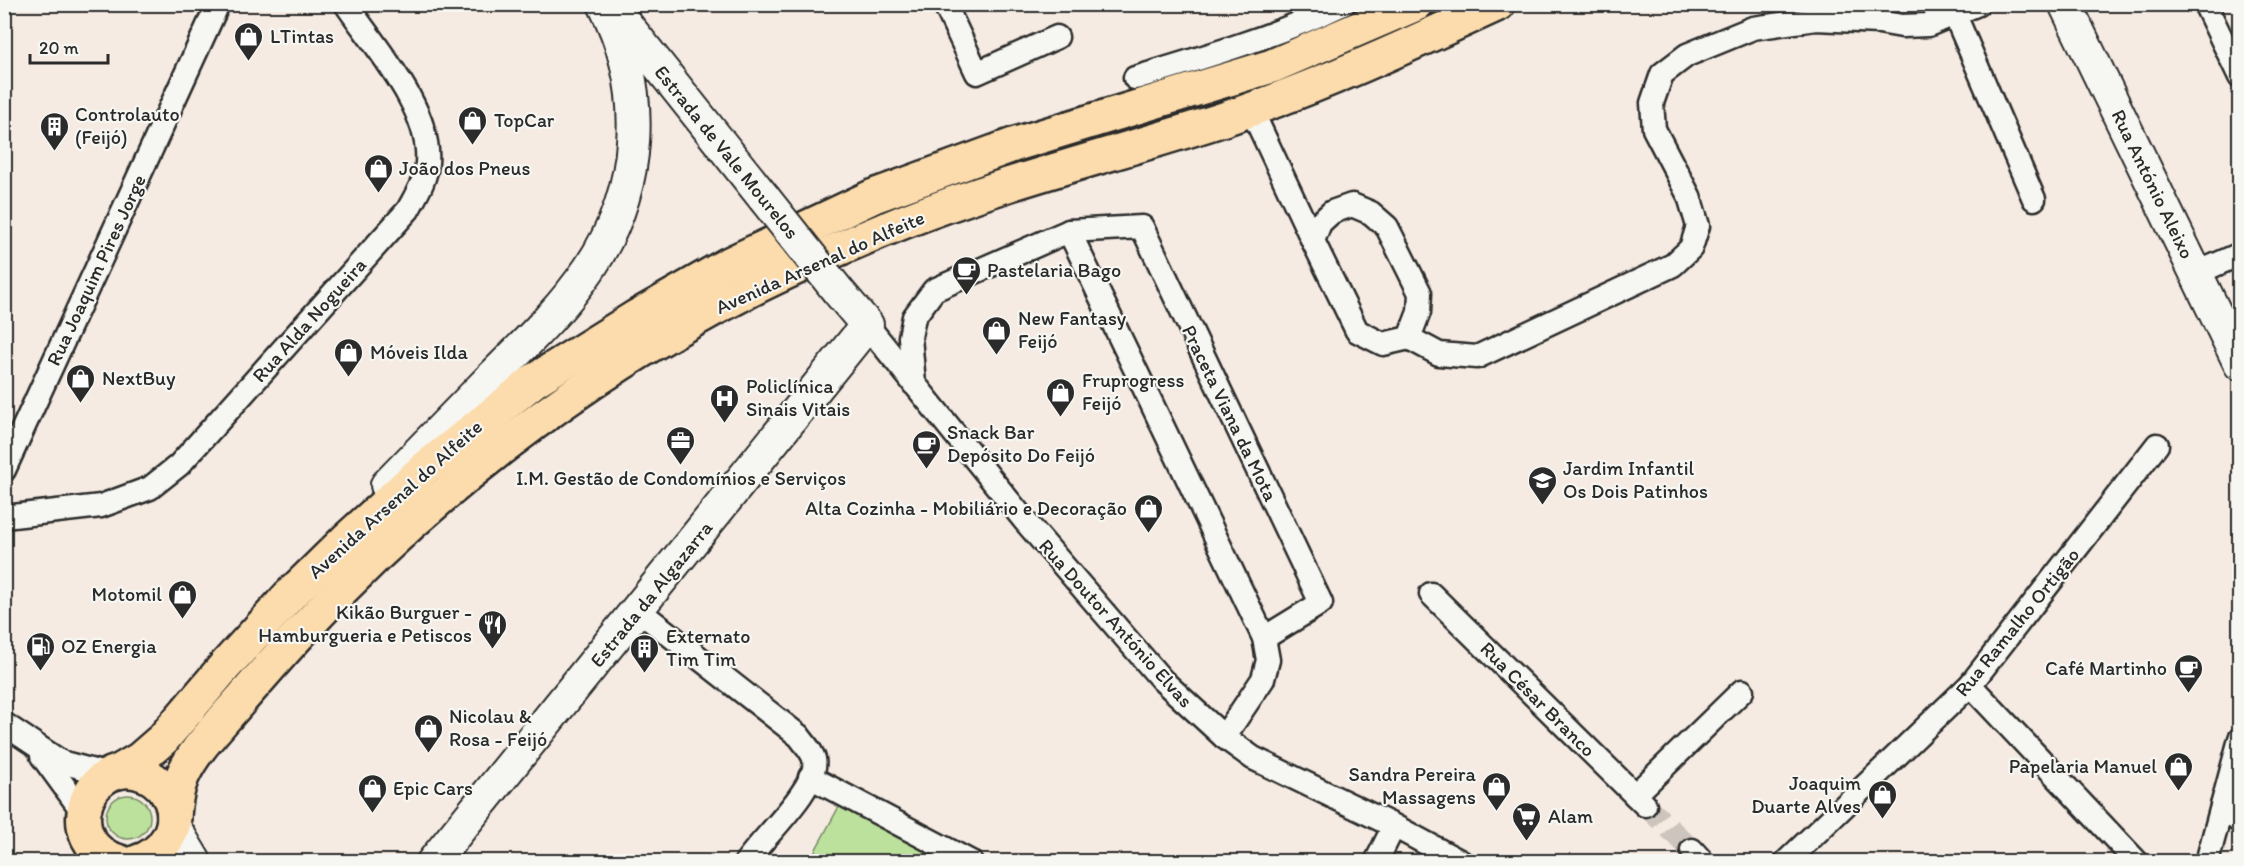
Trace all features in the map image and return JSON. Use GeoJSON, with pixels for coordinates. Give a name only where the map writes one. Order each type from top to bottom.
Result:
{"type":"FeatureCollection","features":[{"type":"Feature","properties":{"kind":"main road"},"geometry":{"type":"LineString","coordinates":[[225,666],[342,531],[561,306],[601,250],[626,188],[634,122],[626,57],[618,32],[604,4]]}},
{"type":"Feature","properties":{"kind":"main road","name":"Estrada de Vale Mourelos"},"geometry":{"type":"LineString","coordinates":[[611,4],[867,325]]}},
{"type":"Feature","properties":{"kind":"main road","name":"Avenida Arsenal do Alfeite"},"geometry":{"type":"LineString","coordinates":[[113,773],[140,759],[163,739],[225,666],[346,540],[475,426],[536,380],[701,279],[785,237],[908,183],[1016,144],[1272,66],[1416,4]]}},
{"type":"Feature","properties":{"kind":"main road","name":"Avenida Arsenal do Alfeite"},"geometry":{"type":"LineString","coordinates":[[173,820],[184,774],[202,746],[327,604],[396,537],[481,465],[610,371],[676,330],[744,292],[905,222],[1023,179],[1251,109],[1353,71],[1498,4]]}},
{"type":"Feature","properties":{"kind":"main road","name":"Rua António Aleixo"},"geometry":{"type":"LineString","coordinates":[[2065,4],[2240,363]]}},
{"type":"Feature","properties":{"kind":"main road","name":"Estrada da Algazarra"},"geometry":{"type":"LineString","coordinates":[[433,861],[867,325]]}},
{"type":"Feature","properties":{"kind":"main road"},"geometry":{"type":"LineString","coordinates":[[75,861],[90,792],[113,773],[143,774],[159,783],[170,798],[173,820],[195,861]]}},
{"type":"Feature","properties":{"kind":"main road"},"geometry":{"type":"LineString","coordinates":[[83,817],[94,848],[109,858],[139,861],[160,849],[173,820]]}},
{"type":"Feature","properties":{"kind":"street","name":"Rua Joaquim Pires Jorge"},"geometry":{"type":"LineString","coordinates":[[4,470],[218,4]]}},
{"type":"Feature","properties":{"kind":"street","name":"Rua Alda Nogueira"},"geometry":{"type":"LineString","coordinates":[[4,517],[101,506],[150,488],[179,465],[408,210],[421,186],[427,164],[427,137],[408,96],[346,4]]}},
{"type":"Feature","properties":{"kind":"street"},"geometry":{"type":"LineString","coordinates":[[948,4],[947,9],[977,73],[1057,37]]}},
{"type":"Feature","properties":{"kind":"street"},"geometry":{"type":"LineString","coordinates":[[1135,78],[1230,49],[1314,18],[1342,4]]}},
{"type":"Feature","properties":{"kind":"street"},"geometry":{"type":"LineString","coordinates":[[1251,109],[1357,331],[1383,344],[1409,338],[1439,354],[1477,357],[1673,265],[1690,248],[1698,226],[1689,196],[1654,129],[1652,103],[1662,74],[1687,56],[1753,28],[1786,22],[1845,19],[1911,26],[1928,25],[1978,4]]}},
{"type":"Feature","properties":{"kind":"street"},"geometry":{"type":"LineString","coordinates":[[2205,4],[2240,77]]}},
{"type":"Feature","properties":{"kind":"street"},"geometry":{"type":"LineString","coordinates":[[1955,15],[2034,199]]}},
{"type":"Feature","properties":{"kind":"street"},"geometry":{"type":"LineString","coordinates":[[1313,241],[1320,223],[1332,212],[1352,205],[1371,213],[1386,227],[1420,293],[1419,312],[1409,338]]}},
{"type":"Feature","properties":{"kind":"street","name":"Praceta Viana da Mota"},"geometry":{"type":"LineString","coordinates":[[914,384],[910,337],[914,317],[934,290],[1069,231],[1142,227],[1321,603],[1263,638]]}},
{"type":"Feature","properties":{"kind":"street"},"geometry":{"type":"LineString","coordinates":[[1069,231],[1263,638],[1268,660],[1263,679],[1224,737]]}},
{"type":"Feature","properties":{"kind":"street"},"geometry":{"type":"LineString","coordinates":[[2197,273],[2240,254]]}},
{"type":"Feature","properties":{"kind":"street","name":"Rua Doutor António Elvas"},"geometry":{"type":"LineString","coordinates":[[867,325],[1024,521],[1162,680],[1224,737],[1252,758],[1394,825],[1461,861]]}},
{"type":"Feature","properties":{"kind":"street","name":"Rua Ramalho Ortigão"},"geometry":{"type":"LineString","coordinates":[[1786,861],[1970,685],[2157,445]]}},
{"type":"Feature","properties":{"kind":"street","name":"Rua César Branco"},"geometry":{"type":"LineString","coordinates":[[1431,594],[1640,800],[1742,691]]}},
{"type":"Feature","properties":{"kind":"street"},"geometry":{"type":"LineString","coordinates":[[638,610],[799,736],[813,757],[815,768],[802,794],[746,861]]}},
{"type":"Feature","properties":{"kind":"street"},"geometry":{"type":"LineString","coordinates":[[1970,685],[2137,861]]}},
{"type":"Feature","properties":{"kind":"street"},"geometry":{"type":"LineString","coordinates":[[4,724],[30,744],[61,762],[113,773]]}},
{"type":"Feature","properties":{"kind":"street"},"geometry":{"type":"LineString","coordinates":[[2206,861],[2240,739]]}},
{"type":"Feature","properties":{"kind":"street"},"geometry":{"type":"LineString","coordinates":[[30,744],[55,770],[83,817]]}},
{"type":"Feature","properties":{"kind":"street"},"geometry":{"type":"LineString","coordinates":[[810,777],[971,861]]}},
{"type":"Feature","properties":{"kind":"street"},"geometry":{"type":"LineString","coordinates":[[2222,806],[2240,822]]}},
{"type":"Feature","properties":{"kind":"street"},"geometry":{"type":"LineString","coordinates":[[1376,861],[1394,825]]}},
{"type":"Feature","properties":{"kind":"green space"},"geometry":{"type":"Polygon","coordinates":[[[128,795],[143,802],[150,817],[143,832],[128,839],[113,832],[106,817],[113,802],[128,795]]]}},
{"type":"Feature","properties":{"kind":"green space"},"geometry":{"type":"Polygon","coordinates":[[[842,801],[954,862],[809,862],[842,801]]]}},
{"type":"Feature","properties":{"kind":"tunnel"},"geometry":{"type":"LineString","coordinates":[[1645,805],[1692,850]]}},
{"type":"Feature","properties":{"kind":"place","name":"LTintas"},"geometry":{"type":"Point","coordinates":[249,62]}},
{"type":"Feature","properties":{"kind":"place","name":"TopCar"},"geometry":{"type":"Point","coordinates":[473,146]}},
{"type":"Feature","properties":{"kind":"place","name":"Controlauto (Feijó)"},"geometry":{"type":"Point","coordinates":[54,152]}},
{"type":"Feature","properties":{"kind":"place","name":"João dos Pneus"},"geometry":{"type":"Point","coordinates":[378,194]}},
{"type":"Feature","properties":{"kind":"place","name":"Pastelaria Bago"},"geometry":{"type":"Point","coordinates":[966,296]}},
{"type":"Feature","properties":{"kind":"place","name":"New Fantasy Feijó"},"geometry":{"type":"Point","coordinates":[997,356]}},
{"type":"Feature","properties":{"kind":"place","name":"Móveis Ilda"},"geometry":{"type":"Point","coordinates":[349,378]}},
{"type":"Feature","properties":{"kind":"place","name":"NextBuy"},"geometry":{"type":"Point","coordinates":[81,404]}},
{"type":"Feature","properties":{"kind":"place","name":"Fruprogress Feijó"},"geometry":{"type":"Point","coordinates":[1061,418]}},
{"type":"Feature","properties":{"kind":"place","name":"Policlínica Sinais Vitais"},"geometry":{"type":"Point","coordinates":[725,424]}},
{"type":"Feature","properties":{"kind":"place","name":"I.M. Gestão de Condomínios e Serviços"},"geometry":{"type":"Point","coordinates":[681,466]}},
{"type":"Feature","properties":{"kind":"place","name":"Snack Bar Depósito Do Feijó"},"geometry":{"type":"Point","coordinates":[926,470]}},
{"type":"Feature","properties":{"kind":"place","name":"Jardim Infantil Os Dois Patinhos"},"geometry":{"type":"Point","coordinates":[1542,506]}},
{"type":"Feature","properties":{"kind":"place","name":"Alta Cozinha - Mobiliário e Decoração"},"geometry":{"type":"Point","coordinates":[1148,534]}},
{"type":"Feature","properties":{"kind":"place","name":"Motomil"},"geometry":{"type":"Point","coordinates":[183,620]}},
{"type":"Feature","properties":{"kind":"place","name":"Kikão Burguer - Hamburgueria e Petiscos"},"geometry":{"type":"Point","coordinates":[493,650]}},
{"type":"Feature","properties":{"kind":"place","name":"OZ Energia"},"geometry":{"type":"Point","coordinates":[40,672]}},
{"type":"Feature","properties":{"kind":"place","name":"Externato Tim Tim"},"geometry":{"type":"Point","coordinates":[645,674]}},
{"type":"Feature","properties":{"kind":"place","name":"Café Martinho"},"geometry":{"type":"Point","coordinates":[2188,694]}},
{"type":"Feature","properties":{"kind":"place","name":"Nicolau & Rosa - Feijó"},"geometry":{"type":"Point","coordinates":[428,754]}},
{"type":"Feature","properties":{"kind":"place","name":"Papelaria Manuel"},"geometry":{"type":"Point","coordinates":[2178,792]}},
{"type":"Feature","properties":{"kind":"place","name":"Sandra Pereira Massagens"},"geometry":{"type":"Point","coordinates":[1497,812]}},
{"type":"Feature","properties":{"kind":"place","name":"Epic Cars"},"geometry":{"type":"Point","coordinates":[372,814]}},
{"type":"Feature","properties":{"kind":"place","name":"Joaquim Duarte Alves"},"geometry":{"type":"Point","coordinates":[1882,820]}},
{"type":"Feature","properties":{"kind":"place","name":"Alam"},"geometry":{"type":"Point","coordinates":[1527,842]}}]}
